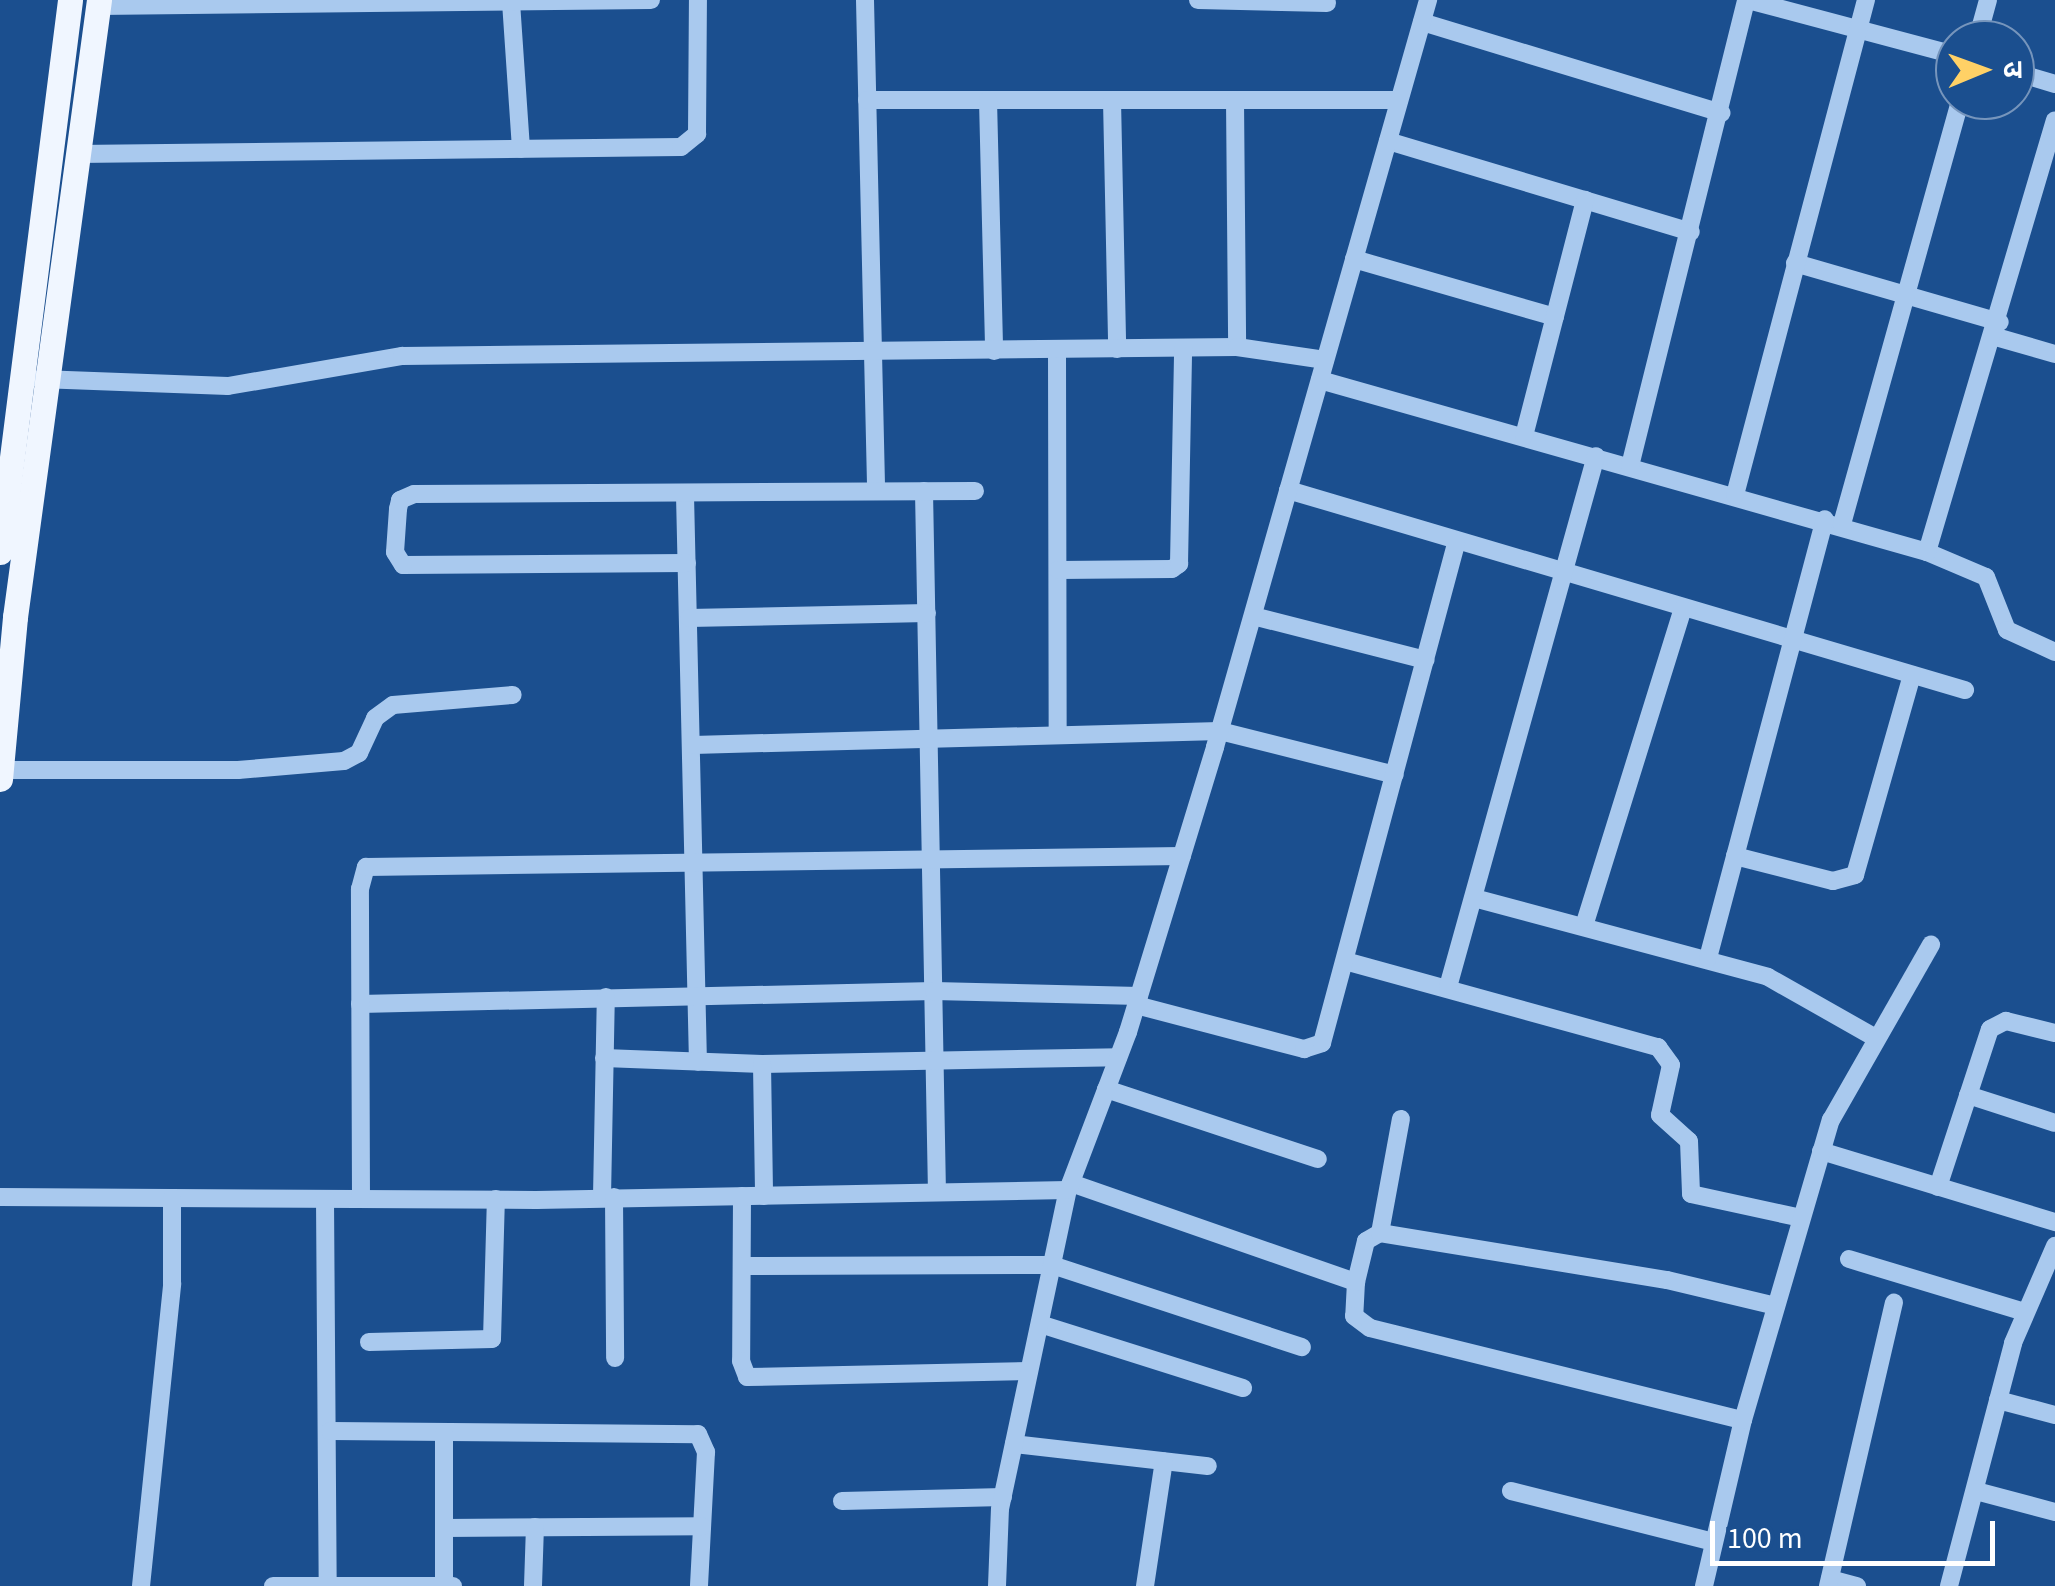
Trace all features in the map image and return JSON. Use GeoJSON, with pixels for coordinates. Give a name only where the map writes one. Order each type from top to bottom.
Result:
{"type":"FeatureCollection","features":[{"type":"Feature","properties":{"kind":"main road"},"geometry":{"type":"LineString","coordinates":[[0,779],[70,0]]}},
{"type":"Feature","properties":{"kind":"main road"},"geometry":{"type":"LineString","coordinates":[[0,552],[77,154],[99,3]]}},
{"type":"Feature","properties":{"kind":"street"},"geometry":{"type":"LineString","coordinates":[[99,3],[651,0]]}},
{"type":"Feature","properties":{"kind":"street"},"geometry":{"type":"LineString","coordinates":[[77,154],[689,144],[697,134],[698,0]]}},
{"type":"Feature","properties":{"kind":"street"},"geometry":{"type":"LineString","coordinates":[[865,0],[876,492]]}},
{"type":"Feature","properties":{"kind":"street"},"geometry":{"type":"LineString","coordinates":[[1198,0],[1327,3]]}},
{"type":"Feature","properties":{"kind":"street"},"geometry":{"type":"LineString","coordinates":[[997,1586],[1002,1497],[1069,1186],[1138,1000],[1220,731],[1428,0]]}},
{"type":"Feature","properties":{"kind":"street"},"geometry":{"type":"LineString","coordinates":[[1630,466],[1722,112],[1747,0],[1935,48]]}},
{"type":"Feature","properties":{"kind":"street"},"geometry":{"type":"LineString","coordinates":[[1735,494],[1866,0]]}},
{"type":"Feature","properties":{"kind":"street"},"geometry":{"type":"LineString","coordinates":[[511,2],[521,148]]}},
{"type":"Feature","properties":{"kind":"street"},"geometry":{"type":"LineString","coordinates":[[1422,22],[1722,112]]}},
{"type":"Feature","properties":{"kind":"street"},"geometry":{"type":"LineString","coordinates":[[867,100],[1399,100]]}},
{"type":"Feature","properties":{"kind":"street"},"geometry":{"type":"LineString","coordinates":[[988,100],[994,351]]}},
{"type":"Feature","properties":{"kind":"street"},"geometry":{"type":"LineString","coordinates":[[1112,100],[1117,349]]}},
{"type":"Feature","properties":{"kind":"street"},"geometry":{"type":"LineString","coordinates":[[1235,100],[1237,347]]}},
{"type":"Feature","properties":{"kind":"street"},"geometry":{"type":"LineString","coordinates":[[1708,958],[1793,640],[1906,293],[1954,120]]}},
{"type":"Feature","properties":{"kind":"street"},"geometry":{"type":"LineString","coordinates":[[1928,552],[2049,164],[2055,121]]}},
{"type":"Feature","properties":{"kind":"street"},"geometry":{"type":"LineString","coordinates":[[1388,141],[1691,232]]}},
{"type":"Feature","properties":{"kind":"street"},"geometry":{"type":"LineString","coordinates":[[1524,436],[1585,200]]}},
{"type":"Feature","properties":{"kind":"street"},"geometry":{"type":"LineString","coordinates":[[1354,259],[1555,317]]}},
{"type":"Feature","properties":{"kind":"street"},"geometry":{"type":"LineString","coordinates":[[1795,263],[1906,293],[2055,354]]}},
{"type":"Feature","properties":{"kind":"street"},"geometry":{"type":"LineString","coordinates":[[34,379],[228,386],[402,356],[1237,347],[1325,360]]}},
{"type":"Feature","properties":{"kind":"street"},"geometry":{"type":"LineString","coordinates":[[1058,570],[1172,569],[1179,564],[1184,348]]}},
{"type":"Feature","properties":{"kind":"street"},"geometry":{"type":"LineString","coordinates":[[1057,350],[1058,735]]}},
{"type":"Feature","properties":{"kind":"street"},"geometry":{"type":"LineString","coordinates":[[1320,380],[1834,522],[1928,552],[1986,577],[2007,630],[2055,652]]}},
{"type":"Feature","properties":{"kind":"street"},"geometry":{"type":"LineString","coordinates":[[1448,988],[1596,456]]}},
{"type":"Feature","properties":{"kind":"street"},"geometry":{"type":"LineString","coordinates":[[1288,490],[1456,544],[1965,690]]}},
{"type":"Feature","properties":{"kind":"street"},"geometry":{"type":"LineString","coordinates":[[924,491],[937,1192]]}},
{"type":"Feature","properties":{"kind":"street"},"geometry":{"type":"LineString","coordinates":[[687,563],[403,565],[395,552],[400,500],[414,494],[974,491]]}},
{"type":"Feature","properties":{"kind":"street"},"geometry":{"type":"LineString","coordinates":[[685,495],[701,996],[698,1062]]}},
{"type":"Feature","properties":{"kind":"street"},"geometry":{"type":"LineString","coordinates":[[360,1004],[934,990],[1138,1000],[1311,1049],[1322,1043],[1456,544]]}},
{"type":"Feature","properties":{"kind":"street"},"geometry":{"type":"LineString","coordinates":[[1584,926],[1683,609]]}},
{"type":"Feature","properties":{"kind":"street"},"geometry":{"type":"LineString","coordinates":[[689,618],[926,614]]}},
{"type":"Feature","properties":{"kind":"street"},"geometry":{"type":"LineString","coordinates":[[1252,616],[1426,660]]}},
{"type":"Feature","properties":{"kind":"street"},"geometry":{"type":"LineString","coordinates":[[1735,856],[1833,881],[1855,875],[1912,675]]}},
{"type":"Feature","properties":{"kind":"street"},"geometry":{"type":"LineString","coordinates":[[1,770],[238,770],[344,761],[359,753],[374,718],[393,705],[514,695]]}},
{"type":"Feature","properties":{"kind":"street"},"geometry":{"type":"LineString","coordinates":[[693,745],[1220,731],[1395,775]]}},
{"type":"Feature","properties":{"kind":"street"},"geometry":{"type":"LineString","coordinates":[[360,1199],[360,889],[366,867],[1182,856]]}},
{"type":"Feature","properties":{"kind":"street"},"geometry":{"type":"LineString","coordinates":[[1474,898],[1708,958],[1768,978],[1876,1038]]}},
{"type":"Feature","properties":{"kind":"street"},"geometry":{"type":"LineString","coordinates":[[1704,1586],[1743,1420],[1821,1151],[1846,1088],[1932,945]]}},
{"type":"Feature","properties":{"kind":"street"},"geometry":{"type":"LineString","coordinates":[[1345,961],[1658,1047],[1671,1065],[1660,1115],[1689,1140],[1691,1194],[1801,1218]]}},
{"type":"Feature","properties":{"kind":"street"},"geometry":{"type":"LineString","coordinates":[[606,996],[604,1058],[615,1358]]}},
{"type":"Feature","properties":{"kind":"street"},"geometry":{"type":"LineString","coordinates":[[1938,1187],[1990,1030],[1999,1022],[2055,1033]]}},
{"type":"Feature","properties":{"kind":"street"},"geometry":{"type":"LineString","coordinates":[[604,1058],[762,1064],[1118,1057]]}},
{"type":"Feature","properties":{"kind":"street"},"geometry":{"type":"LineString","coordinates":[[762,1064],[764,1196]]}},
{"type":"Feature","properties":{"kind":"street"},"geometry":{"type":"LineString","coordinates":[[1106,1089],[1318,1159]]}},
{"type":"Feature","properties":{"kind":"street"},"geometry":{"type":"LineString","coordinates":[[1968,1095],[2055,1123]]}},
{"type":"Feature","properties":{"kind":"street"},"geometry":{"type":"LineString","coordinates":[[1380,1233],[1401,1119]]}},
{"type":"Feature","properties":{"kind":"street"},"geometry":{"type":"LineString","coordinates":[[1821,1151],[2055,1222]]}},
{"type":"Feature","properties":{"kind":"street"},"geometry":{"type":"LineString","coordinates":[[0,1197],[496,1199],[764,1196],[1069,1186],[1356,1282]]}},
{"type":"Feature","properties":{"kind":"street"},"geometry":{"type":"LineString","coordinates":[[742,1196],[740,1361],[747,1377],[1030,1371]]}},
{"type":"Feature","properties":{"kind":"street"},"geometry":{"type":"LineString","coordinates":[[141,1586],[170,1304],[172,1198]]}},
{"type":"Feature","properties":{"kind":"street"},"geometry":{"type":"LineString","coordinates":[[326,1198],[328,1584]]}},
{"type":"Feature","properties":{"kind":"street"},"geometry":{"type":"LineString","coordinates":[[369,1342],[492,1339],[496,1199]]}},
{"type":"Feature","properties":{"kind":"street"},"geometry":{"type":"LineString","coordinates":[[1743,1420],[1370,1328],[1354,1316],[1356,1282],[1366,1241],[1380,1233],[1666,1280],[1776,1306]]}},
{"type":"Feature","properties":{"kind":"street"},"geometry":{"type":"LineString","coordinates":[[1950,1586],[2024,1312],[2055,1247]]}},
{"type":"Feature","properties":{"kind":"street"},"geometry":{"type":"LineString","coordinates":[[1848,1259],[2024,1312]]}},
{"type":"Feature","properties":{"kind":"street"},"geometry":{"type":"LineString","coordinates":[[742,1266],[1052,1264],[1302,1347]]}},
{"type":"Feature","properties":{"kind":"street"},"geometry":{"type":"LineString","coordinates":[[1856,1586],[1829,1582],[1894,1303]]}},
{"type":"Feature","properties":{"kind":"street"},"geometry":{"type":"LineString","coordinates":[[1040,1324],[1243,1388]]}},
{"type":"Feature","properties":{"kind":"street"},"geometry":{"type":"LineString","coordinates":[[1998,1400],[2055,1415]]}},
{"type":"Feature","properties":{"kind":"street"},"geometry":{"type":"LineString","coordinates":[[330,1430],[698,1434],[706,1452],[699,1586]]}},
{"type":"Feature","properties":{"kind":"street"},"geometry":{"type":"LineString","coordinates":[[444,1433],[444,1586]]}},
{"type":"Feature","properties":{"kind":"street"},"geometry":{"type":"LineString","coordinates":[[1014,1444],[1208,1466]]}},
{"type":"Feature","properties":{"kind":"street"},"geometry":{"type":"LineString","coordinates":[[1145,1586],[1164,1461]]}},
{"type":"Feature","properties":{"kind":"street"},"geometry":{"type":"LineString","coordinates":[[1511,1491],[1714,1542]]}},
{"type":"Feature","properties":{"kind":"street"},"geometry":{"type":"LineString","coordinates":[[1976,1491],[2055,1512]]}},
{"type":"Feature","properties":{"kind":"street"},"geometry":{"type":"LineString","coordinates":[[842,1501],[1002,1497]]}},
{"type":"Feature","properties":{"kind":"street"},"geometry":{"type":"LineString","coordinates":[[444,1528],[702,1526]]}},
{"type":"Feature","properties":{"kind":"street"},"geometry":{"type":"LineString","coordinates":[[534,1586],[535,1527]]}},
{"type":"Feature","properties":{"kind":"street"},"geometry":{"type":"LineString","coordinates":[[273,1586],[453,1586]]}}]}
